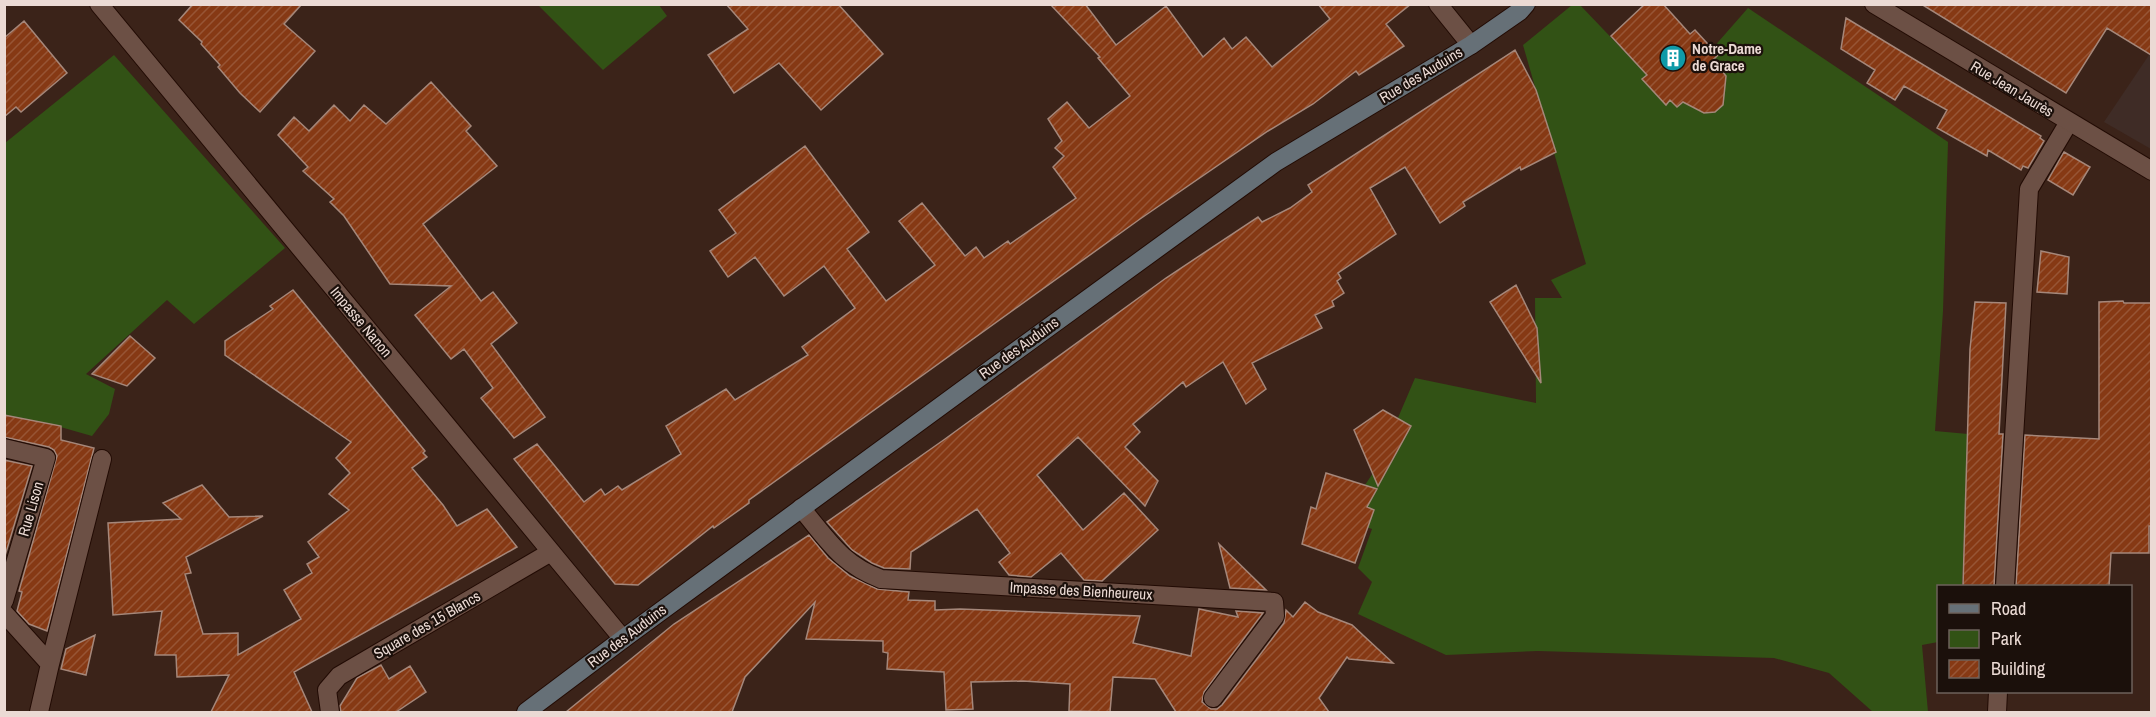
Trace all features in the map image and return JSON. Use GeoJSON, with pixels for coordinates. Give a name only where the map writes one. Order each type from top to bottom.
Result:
{"type":"FeatureCollection","features":[{"type":"Feature","properties":{"kind":"street","name":"Impasse Nanon"},"geometry":{"type":"LineString","coordinates":[[99,4],[623,639]]}},
{"type":"Feature","properties":{"kind":"street"},"geometry":{"type":"LineString","coordinates":[[1438,4],[1471,45]]}},
{"type":"Feature","properties":{"kind":"street","name":"Rue des Auduins"},"geometry":{"type":"LineString","coordinates":[[526,712],[801,508],[1276,162],[1471,45],[1520,11],[1526,4]]}},
{"type":"Feature","properties":{"kind":"street","name":"Rue Jean Jaurès"},"geometry":{"type":"LineString","coordinates":[[1874,4],[2151,171]]}},
{"type":"Feature","properties":{"kind":"street"},"geometry":{"type":"LineString","coordinates":[[2005,585],[2029,189],[2069,122]]}},
{"type":"Feature","properties":{"kind":"street","name":"Rue Lison"},"geometry":{"type":"LineString","coordinates":[[4,448],[46,458],[4,601]]}},
{"type":"Feature","properties":{"kind":"street"},"geometry":{"type":"LineString","coordinates":[[39,712],[102,459]]}},
{"type":"Feature","properties":{"kind":"street","name":"Impasse des Bienheureux"},"geometry":{"type":"LineString","coordinates":[[801,508],[843,557],[861,571],[881,579],[1274,602],[1275,616],[1213,698]]}},
{"type":"Feature","properties":{"kind":"street","name":"Square des 15 Blancs"},"geometry":{"type":"LineString","coordinates":[[330,712],[327,690],[339,676],[551,552]]}},
{"type":"Feature","properties":{"kind":"street"},"geometry":{"type":"LineString","coordinates":[[4,613],[50,664]]}},
{"type":"Feature","properties":{"kind":"street"},"geometry":{"type":"LineString","coordinates":[[1997,712],[1998,693]]}},
{"type":"Feature","properties":{"kind":"shaded area"},"geometry":{"type":"Polygon","coordinates":[[[2151,52],[2151,149],[2104,122],[2151,52]]]}},
{"type":"Feature","properties":{"kind":"green space"},"geometry":{"type":"Polygon","coordinates":[[[538,5],[659,5],[667,16],[603,70],[538,5]]]}},
{"type":"Feature","properties":{"kind":"green space"},"geometry":{"type":"Polygon","coordinates":[[[1572,5],[1580,5],[1647,75],[1643,79],[1686,99],[1703,113],[1715,112],[1724,98],[1722,89],[1712,75],[1720,67],[1713,60],[1718,55],[1712,49],[1748,8],[1948,142],[1943,311],[1935,431],[1968,434],[1962,585],[1937,585],[1937,642],[1922,645],[1928,712],[1873,712],[1829,673],[1774,658],[1538,651],[1446,655],[1358,614],[1372,582],[1358,568],[1372,529],[1360,525],[1365,485],[1377,467],[1415,378],[1536,403],[1535,298],[1562,298],[1551,280],[1586,264],[1523,45],[1572,5]]]}},
{"type":"Feature","properties":{"kind":"green space"},"geometry":{"type":"Polygon","coordinates":[[[114,55],[285,248],[194,324],[167,300],[86,374],[115,389],[109,414],[92,436],[50,424],[5,415],[5,143],[114,55]]]}},
{"type":"Feature","properties":{"kind":"building"},"geometry":{"type":"Polygon","coordinates":[[[193,4],[302,4],[284,24],[315,51],[260,112],[218,67],[220,65],[201,44],[202,42],[179,20],[193,4]]]}},
{"type":"Feature","properties":{"kind":"building"},"geometry":{"type":"Polygon","coordinates":[[[726,4],[838,4],[883,54],[821,110],[779,63],[734,93],[708,55],[748,29],[726,4]]]}},
{"type":"Feature","properties":{"kind":"building"},"geometry":{"type":"Polygon","coordinates":[[[1050,4],[1085,4],[1116,45],[1166,6],[1203,57],[1224,38],[1232,49],[1246,37],[1272,67],[1330,19],[1318,4],[1411,4],[1386,24],[1404,46],[1359,75],[1356,71],[1313,104],[1268,131],[1140,219],[749,500],[749,503],[714,528],[713,526],[638,585],[615,584],[514,459],[537,444],[584,502],[601,489],[605,495],[618,486],[622,490],[681,454],[666,426],[726,389],[735,400],[808,355],[802,347],[855,308],[824,266],[784,296],[755,257],[728,277],[710,251],[736,233],[719,210],[805,146],[869,232],[847,249],[886,301],[935,265],[899,221],[922,203],[965,256],[976,247],[984,258],[1008,241],[1010,244],[1076,198],[1053,167],[1064,156],[1055,148],[1062,141],[1048,119],[1067,102],[1089,128],[1130,96],[1098,58],[1100,57],[1050,4]]]}},
{"type":"Feature","properties":{"kind":"building","name":"Notre-Dame de Grace"},"geometry":{"type":"Polygon","coordinates":[[[1645,4],[1663,4],[1690,34],[1695,30],[1718,55],[1713,60],[1726,76],[1723,105],[1715,112],[1704,113],[1683,102],[1677,107],[1670,100],[1666,105],[1642,79],[1647,75],[1611,36],[1645,4]]]}},
{"type":"Feature","properties":{"kind":"building"},"geometry":{"type":"Polygon","coordinates":[[[1921,4],[2151,4],[2151,55],[2107,28],[2066,93],[1921,4]]]}},
{"type":"Feature","properties":{"kind":"building"},"geometry":{"type":"Polygon","coordinates":[[[1846,18],[2041,136],[2040,138],[2044,141],[2028,168],[2023,166],[2021,170],[1988,150],[1987,156],[1937,128],[1947,110],[1904,86],[1895,100],[1867,83],[1875,70],[1841,49],[1846,18]]]}},
{"type":"Feature","properties":{"kind":"building"},"geometry":{"type":"Polygon","coordinates":[[[24,21],[67,73],[21,112],[16,107],[4,117],[4,38],[24,21]]]}},
{"type":"Feature","properties":{"kind":"building"},"geometry":{"type":"Polygon","coordinates":[[[1515,50],[1536,90],[1556,152],[1521,170],[1520,167],[1463,202],[1465,206],[1440,223],[1405,167],[1370,188],[1396,234],[1338,273],[1341,278],[1337,281],[1344,293],[1332,301],[1334,306],[1315,315],[1322,328],[1252,363],[1266,389],[1246,404],[1223,362],[1186,387],[1183,382],[1133,424],[1140,432],[1125,447],[1158,481],[1145,506],[1078,437],[1037,475],[1083,530],[1124,493],[1158,530],[1102,581],[1084,580],[1061,553],[1031,577],[1009,575],[999,562],[1010,553],[977,509],[911,552],[910,569],[884,568],[872,563],[852,550],[827,522],[1166,278],[1258,217],[1262,222],[1290,208],[1312,192],[1308,185],[1515,50]]]}},
{"type":"Feature","properties":{"kind":"building"},"geometry":{"type":"Polygon","coordinates":[[[431,82],[471,126],[466,131],[497,166],[423,224],[481,301],[493,292],[517,323],[491,344],[545,417],[514,438],[481,398],[493,388],[464,349],[451,359],[415,315],[451,286],[390,284],[344,216],[330,202],[334,199],[303,171],[308,167],[278,135],[294,117],[309,131],[334,105],[350,121],[364,105],[386,124],[431,82]]]}},
{"type":"Feature","properties":{"kind":"building"},"geometry":{"type":"Polygon","coordinates":[[[2064,152],[2090,167],[2073,195],[2048,180],[2064,152]]]}},
{"type":"Feature","properties":{"kind":"building"},"geometry":{"type":"Polygon","coordinates":[[[2041,251],[2069,257],[2067,294],[2037,292],[2041,251]]]}},
{"type":"Feature","properties":{"kind":"building"},"geometry":{"type":"Polygon","coordinates":[[[1516,285],[1537,328],[1541,383],[1490,302],[1516,285]]]}},
{"type":"Feature","properties":{"kind":"building"},"geometry":{"type":"Polygon","coordinates":[[[293,290],[425,451],[423,453],[427,457],[412,468],[443,505],[457,526],[487,509],[517,547],[294,672],[312,712],[211,712],[229,675],[177,677],[176,655],[155,655],[162,611],[113,615],[108,523],[181,519],[163,503],[202,485],[229,517],[263,516],[186,557],[191,573],[185,574],[203,634],[238,633],[238,655],[301,619],[284,590],[312,573],[307,564],[319,557],[308,542],[349,510],[329,494],[350,473],[336,458],[351,442],[225,355],[225,341],[273,309],[270,306],[293,290]]]}},
{"type":"Feature","properties":{"kind":"building"},"geometry":{"type":"Polygon","coordinates":[[[1975,302],[2006,303],[1999,434],[2003,434],[1994,585],[1963,585],[1970,349],[1975,302]]]}},
{"type":"Feature","properties":{"kind":"building"},"geometry":{"type":"Polygon","coordinates":[[[2099,302],[2151,303],[2149,553],[2111,553],[2109,585],[2016,585],[2025,435],[2099,439],[2099,302]]]}},
{"type":"Feature","properties":{"kind":"building"},"geometry":{"type":"Polygon","coordinates":[[[130,336],[155,358],[127,386],[92,374],[130,336]]]}},
{"type":"Feature","properties":{"kind":"building"},"geometry":{"type":"Polygon","coordinates":[[[1383,410],[1411,426],[1378,486],[1354,430],[1383,410]]]}},
{"type":"Feature","properties":{"kind":"building"},"geometry":{"type":"Polygon","coordinates":[[[4,415],[61,426],[61,440],[94,448],[47,631],[29,624],[17,611],[22,592],[19,591],[57,456],[49,447],[4,437],[4,415]]]}},
{"type":"Feature","properties":{"kind":"building"},"geometry":{"type":"Polygon","coordinates":[[[4,460],[32,466],[4,559],[4,460]]]}},
{"type":"Feature","properties":{"kind":"building"},"geometry":{"type":"Polygon","coordinates":[[[1326,473],[1377,489],[1367,507],[1374,510],[1355,563],[1302,544],[1311,507],[1316,509],[1326,473]]]}},
{"type":"Feature","properties":{"kind":"building"},"geometry":{"type":"Polygon","coordinates":[[[809,535],[828,558],[850,576],[877,589],[909,592],[908,600],[935,601],[935,610],[1140,616],[1133,643],[1191,656],[1199,609],[1238,617],[1236,611],[1263,613],[1204,692],[1202,702],[1211,709],[1217,709],[1222,705],[1284,623],[1286,610],[1293,617],[1305,602],[1318,612],[1352,625],[1393,663],[1347,657],[1319,698],[1329,712],[1176,712],[1155,679],[1113,677],[1110,712],[1069,711],[1070,684],[1023,681],[971,682],[973,709],[946,710],[944,672],[887,669],[888,653],[883,652],[883,641],[806,639],[815,602],[745,677],[732,712],[566,712],[674,624],[809,535]]]}},
{"type":"Feature","properties":{"kind":"building"},"geometry":{"type":"Polygon","coordinates":[[[1219,544],[1266,590],[1230,588],[1219,544]]]}},
{"type":"Feature","properties":{"kind":"building"},"geometry":{"type":"Polygon","coordinates":[[[95,635],[86,675],[61,669],[66,649],[95,635]]]}},
{"type":"Feature","properties":{"kind":"building"},"geometry":{"type":"Polygon","coordinates":[[[381,665],[389,679],[410,666],[426,692],[396,712],[341,712],[340,706],[357,678],[381,665]]]}},
{"type":"Feature","properties":{"kind":"place","name":"Notre-Dame de Grace"},"geometry":{"type":"Point","coordinates":[1673,58]}}]}
